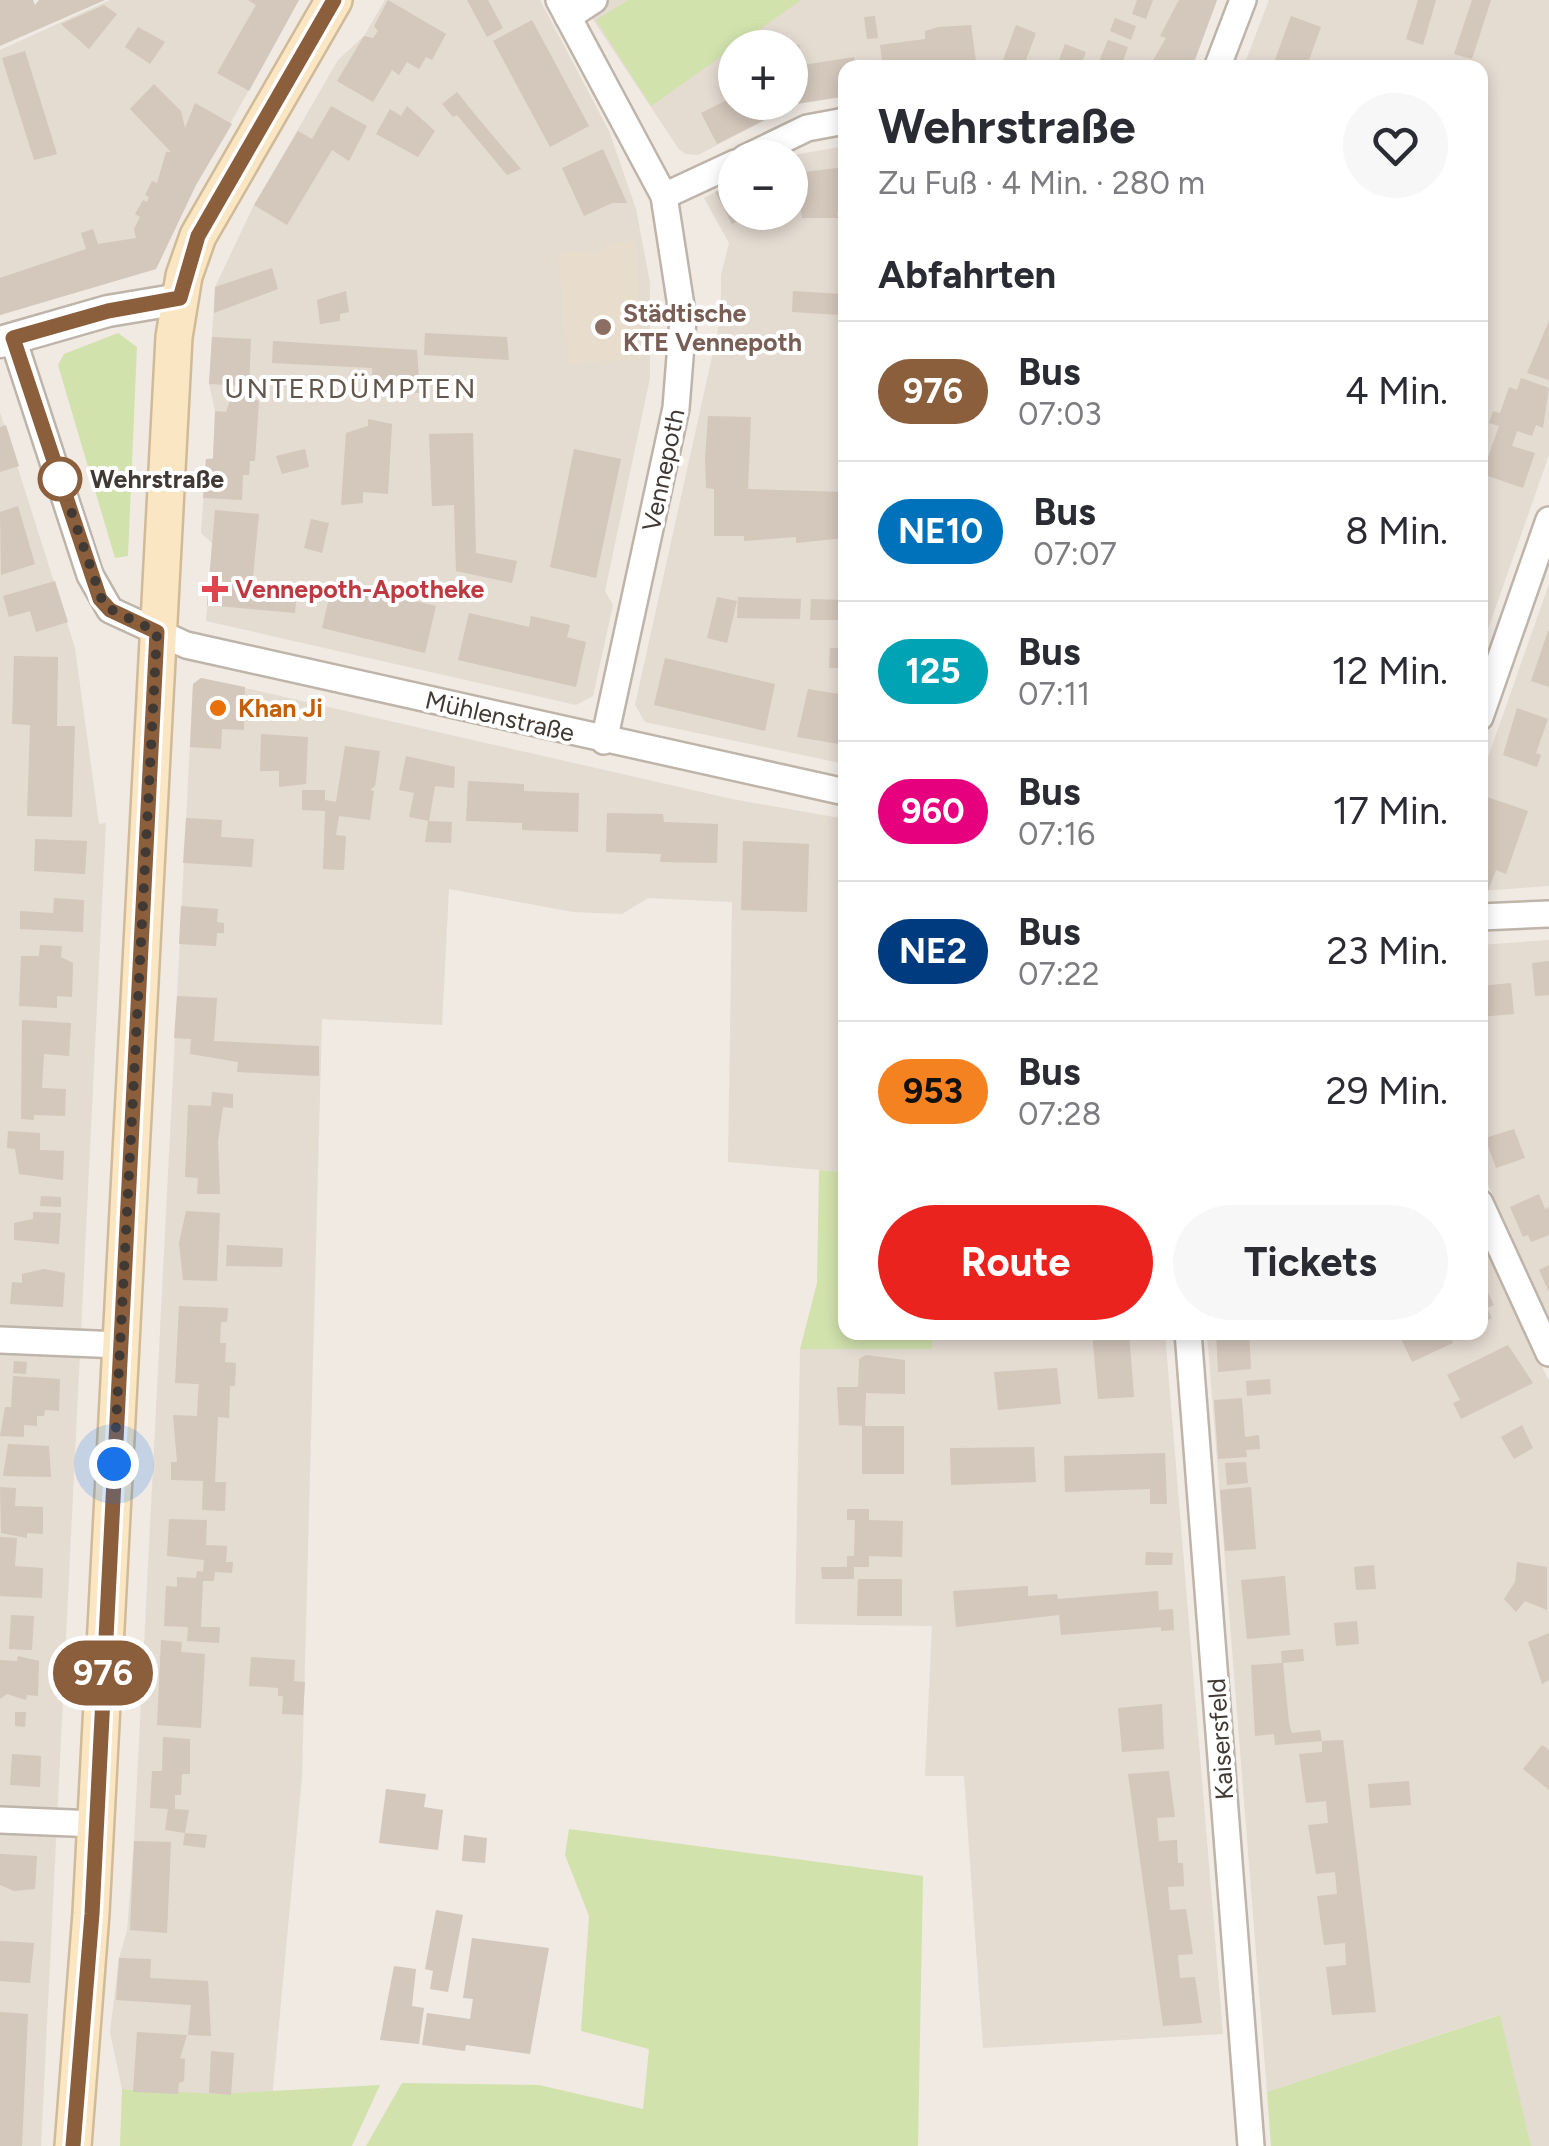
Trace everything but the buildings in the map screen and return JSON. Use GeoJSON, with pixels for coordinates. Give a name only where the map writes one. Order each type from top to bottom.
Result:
{"type":"FeatureCollection","features":[{"type":"Feature","properties":{"kind":"main road"},"geometry":{"type":"LineString","coordinates":[[73,2146],[96,1824],[157,632],[180,298],[198,236],[334,0]]}},
{"type":"Feature","properties":{"kind":"street"},"geometry":{"type":"LineString","coordinates":[[564,8],[594,0]]}},
{"type":"Feature","properties":{"kind":"street"},"geometry":{"type":"LineString","coordinates":[[1220,60],[1243,0]]}},
{"type":"Feature","properties":{"kind":"street","name":"Vennepoth"},"geometry":{"type":"LineString","coordinates":[[564,8],[664,196],[680,279],[682,364],[604,741]]}},
{"type":"Feature","properties":{"kind":"street"},"geometry":{"type":"LineString","coordinates":[[782,140],[807,128],[838,122]]}},
{"type":"Feature","properties":{"kind":"street"},"geometry":{"type":"LineString","coordinates":[[664,196],[718,170]]}},
{"type":"Feature","properties":{"kind":"street"},"geometry":{"type":"LineString","coordinates":[[7,340],[108,311],[180,298]]}},
{"type":"Feature","properties":{"kind":"street","name":"Mühlenstraße"},"geometry":{"type":"LineString","coordinates":[[7,340],[100,599],[110,610],[186,645],[838,791]]}},
{"type":"Feature","properties":{"kind":"street"},"geometry":{"type":"LineString","coordinates":[[1488,695],[1549,520]]}},
{"type":"Feature","properties":{"kind":"street"},"geometry":{"type":"LineString","coordinates":[[1488,917],[1549,914]]}},
{"type":"Feature","properties":{"kind":"street"},"geometry":{"type":"LineString","coordinates":[[1488,1219],[1549,1352]]}},
{"type":"Feature","properties":{"kind":"street"},"geometry":{"type":"LineString","coordinates":[[0,1340],[120,1344]]}},
{"type":"Feature","properties":{"kind":"street","name":"Kaisersfeld"},"geometry":{"type":"LineString","coordinates":[[1189,1340],[1251,2146]]}},
{"type":"Feature","properties":{"kind":"street"},"geometry":{"type":"LineString","coordinates":[[0,1820],[96,1824]]}},
{"type":"Feature","properties":{"kind":"shaded area"},"geometry":{"type":"Polygon","coordinates":[[[110,0],[299,0],[196,185],[156,269],[0,315],[0,50],[110,0]]]}},
{"type":"Feature","properties":{"kind":"shaded area"},"geometry":{"type":"Polygon","coordinates":[[[385,0],[540,0],[609,131],[636,209],[650,283],[650,378],[605,591],[613,605],[593,696],[576,705],[206,621],[212,543],[201,533],[206,459],[213,458],[215,411],[209,384],[215,287],[253,207],[338,60],[364,36],[385,0]]]}},
{"type":"Feature","properties":{"kind":"shaded area"},"geometry":{"type":"Polygon","coordinates":[[[580,0],[1217,0],[1195,60],[838,60],[838,98],[808,102],[808,30],[718,30],[718,120],[765,120],[727,140],[718,140],[718,145],[698,155],[685,154],[678,148],[580,0]]]}},
{"type":"Feature","properties":{"kind":"shaded area"},"geometry":{"type":"Polygon","coordinates":[[[1269,0],[1549,0],[1549,455],[1488,629],[1488,60],[1246,60],[1269,0]]]}},
{"type":"Feature","properties":{"kind":"shaded area"},"geometry":{"type":"Polygon","coordinates":[[[838,147],[838,763],[645,722],[635,705],[721,316],[721,275],[729,243],[722,230],[808,230],[808,153],[838,147]]]}},
{"type":"Feature","properties":{"kind":"shaded area"},"geometry":{"type":"Polygon","coordinates":[[[718,191],[718,223],[704,198],[718,191]]]}},
{"type":"Feature","properties":{"kind":"shaded area","name":"Städtische KTE Vennepoth"},"geometry":{"type":"Polygon","coordinates":[[[634,241],[642,359],[569,364],[558,253],[605,250],[606,243],[634,241]]]}},
{"type":"Feature","properties":{"kind":"shaded area"},"geometry":{"type":"Polygon","coordinates":[[[0,412],[75,648],[99,824],[106,823],[41,2146],[0,2146],[0,412]]]}},
{"type":"Feature","properties":{"kind":"shaded area"},"geometry":{"type":"Polygon","coordinates":[[[1549,584],[1549,886],[1488,890],[1488,757],[1549,584]]]}},
{"type":"Feature","properties":{"kind":"shaded area"},"geometry":{"type":"Polygon","coordinates":[[[201,678],[732,799],[838,818],[838,1171],[728,1162],[732,902],[648,898],[622,914],[573,912],[449,889],[442,1025],[322,1019],[302,1777],[272,2099],[122,2089],[110,2032],[119,1958],[127,1931],[134,1840],[193,684],[201,678]]]}},
{"type":"Feature","properties":{"kind":"shaded area"},"geometry":{"type":"Polygon","coordinates":[[[1549,940],[1549,1324],[1488,1184],[1488,944],[1549,940]]]}},
{"type":"Feature","properties":{"kind":"shaded area"},"geometry":{"type":"Polygon","coordinates":[[[1488,1255],[1549,1381],[1549,2146],[1531,2146],[1499,2015],[1267,2092],[1208,1340],[1488,1340],[1488,1255]]]}},
{"type":"Feature","properties":{"kind":"shaded area"},"geometry":{"type":"Polygon","coordinates":[[[932,1340],[1166,1340],[1223,2034],[983,2048],[964,1776],[925,1776],[932,1626],[795,1624],[800,1349],[931,1349],[932,1340]]]}},
{"type":"Feature","properties":{"kind":"green space"},"geometry":{"type":"Polygon","coordinates":[[[628,0],[801,0],[759,30],[718,30],[718,59],[651,106],[596,20],[628,0]]]}},
{"type":"Feature","properties":{"kind":"green space"},"geometry":{"type":"Polygon","coordinates":[[[118,333],[137,347],[128,556],[115,558],[58,365],[64,354],[118,333]]]}},
{"type":"Feature","properties":{"kind":"green space"},"geometry":{"type":"Polygon","coordinates":[[[819,1170],[838,1171],[838,1340],[932,1340],[932,1349],[800,1349],[817,1283],[819,1170]]]}},
{"type":"Feature","properties":{"kind":"green space"},"geometry":{"type":"Polygon","coordinates":[[[569,1829],[923,1876],[918,2146],[366,2146],[402,2083],[539,2085],[643,2109],[649,2049],[581,2031],[589,1916],[565,1855],[569,1829]]]}},
{"type":"Feature","properties":{"kind":"green space"},"geometry":{"type":"Polygon","coordinates":[[[1500,2015],[1531,2146],[1271,2146],[1267,2092],[1500,2015]]]}},
{"type":"Feature","properties":{"kind":"green space"},"geometry":{"type":"Polygon","coordinates":[[[380,2085],[352,2146],[120,2146],[122,2089],[218,2094],[380,2085]]]}},
{"type":"Feature","properties":{"kind":"bus line","name":"976"},"geometry":{"type":"LineString","coordinates":[[73,2146],[92,1914],[157,632],[110,610],[100,599],[13,338],[108,311],[180,298],[198,236],[334,0]]}},
{"type":"Feature","properties":{"kind":"place","name":"Städtische KTE Vennepoth"},"geometry":{"type":"Point","coordinates":[603,327]}},
{"type":"Feature","properties":{"kind":"place","name":"Wehrstraße"},"geometry":{"type":"Point","coordinates":[60,479]}},
{"type":"Feature","properties":{"kind":"place","name":"Vennepoth-Apotheke"},"geometry":{"type":"Point","coordinates":[215,589]}},
{"type":"Feature","properties":{"kind":"place","name":"Khan Ji"},"geometry":{"type":"Point","coordinates":[218,708]}},
{"type":"Feature","properties":{"kind":"district","name":"UNTERDÜMPTEN"},"geometry":{"type":"Point","coordinates":[351,388]}},
{"type":"Feature","properties":{"kind":"route"},"geometry":{"type":"LineString","coordinates":[[60,479],[90,575],[104,606],[157,632],[114,1464]]}}]}
